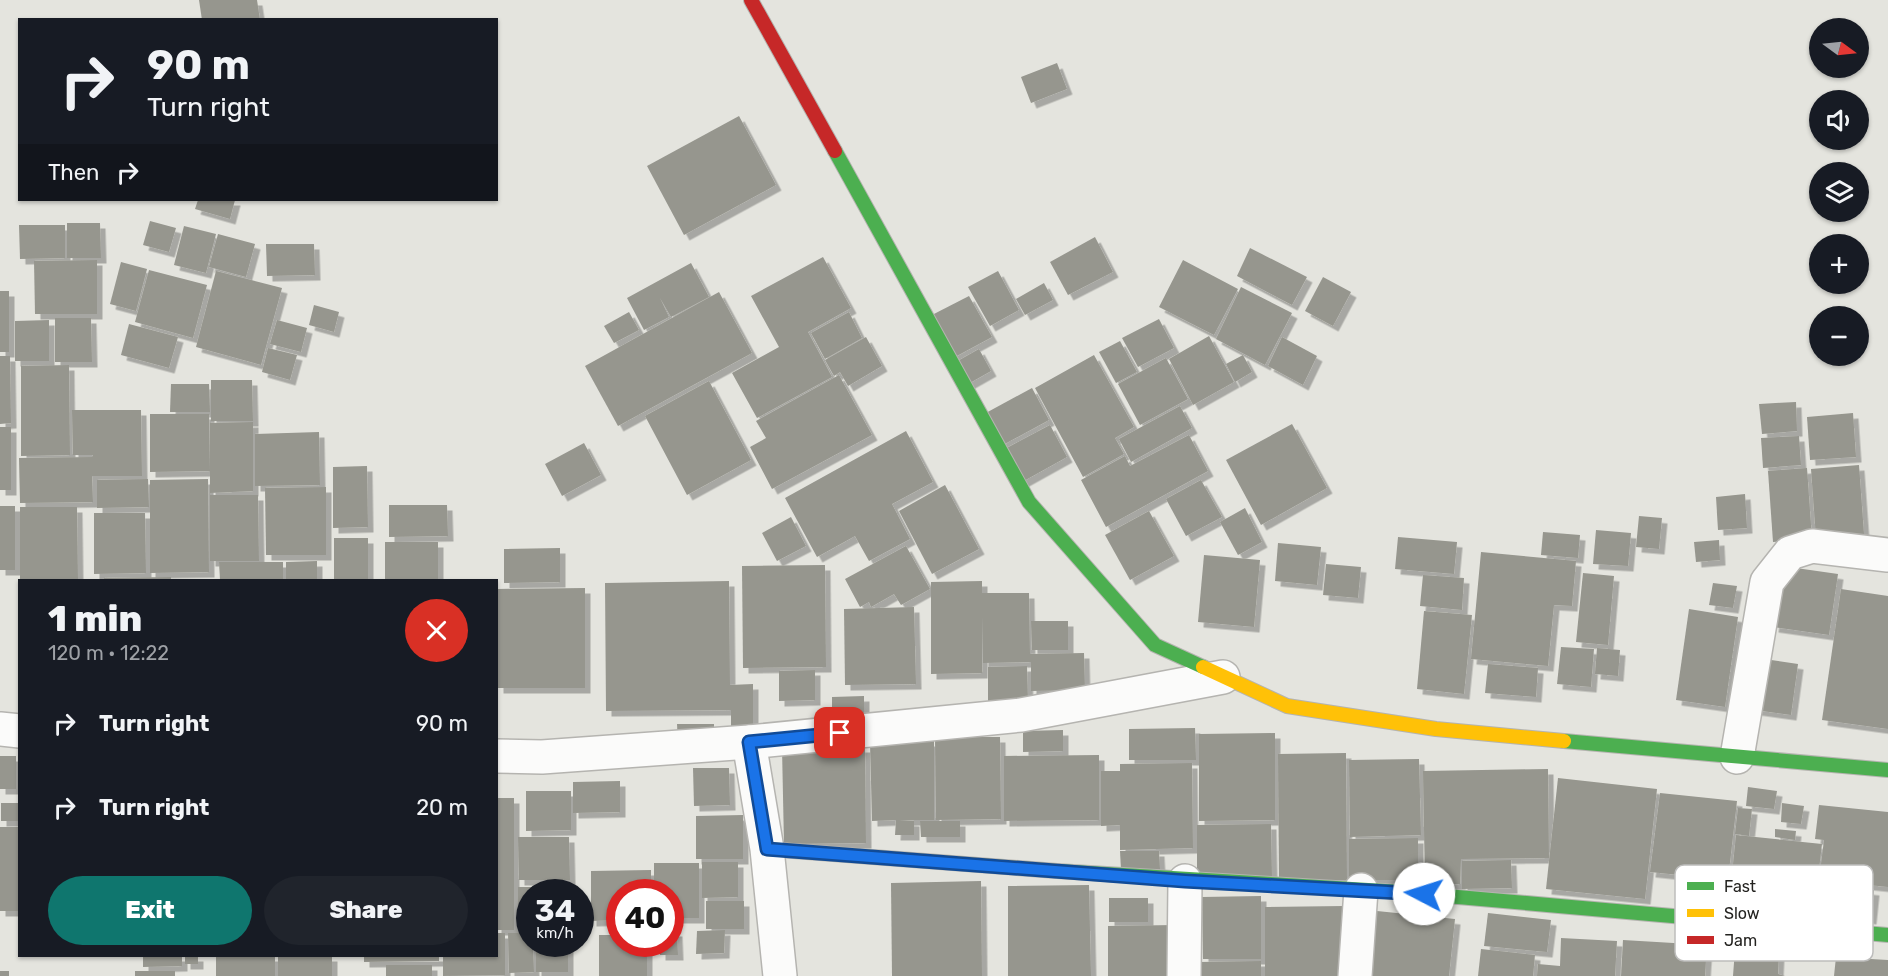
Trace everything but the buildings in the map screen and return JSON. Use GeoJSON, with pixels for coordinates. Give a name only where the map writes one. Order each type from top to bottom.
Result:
{"type":"FeatureCollection","features":[{"type":"Feature","properties":{"kind":"street"},"geometry":{"type":"LineString","coordinates":[[751,0],[1029,502],[1155,645],[1287,706],[1436,729],[1888,770]]}},
{"type":"Feature","properties":{"kind":"street"},"geometry":{"type":"LineString","coordinates":[[1737,757],[1767,582],[1790,553],[1812,546],[1888,555]]}},
{"type":"Feature","properties":{"kind":"street"},"geometry":{"type":"LineString","coordinates":[[498,756],[542,757],[749,742],[1021,715],[1223,677]]}},
{"type":"Feature","properties":{"kind":"street"},"geometry":{"type":"LineString","coordinates":[[0,729],[18,731]]}},
{"type":"Feature","properties":{"kind":"street"},"geometry":{"type":"LineString","coordinates":[[749,742],[767,849],[780,976]]}},
{"type":"Feature","properties":{"kind":"street"},"geometry":{"type":"LineString","coordinates":[[767,849],[1185,881],[1361,890],[1675,917]]}},
{"type":"Feature","properties":{"kind":"street"},"geometry":{"type":"LineString","coordinates":[[1184,976],[1185,881]]}},
{"type":"Feature","properties":{"kind":"street"},"geometry":{"type":"LineString","coordinates":[[1355,976],[1361,890]]}},
{"type":"Feature","properties":{"kind":"street"},"geometry":{"type":"LineString","coordinates":[[1873,934],[1888,935]]}},
{"type":"Feature","properties":{"kind":"traffic: fast"},"geometry":{"type":"LineString","coordinates":[[835,151],[1029,502],[1155,645],[1203,667]]}},
{"type":"Feature","properties":{"kind":"traffic: fast"},"geometry":{"type":"LineString","coordinates":[[1564,741],[1888,770]]}},
{"type":"Feature","properties":{"kind":"traffic: fast"},"geometry":{"type":"LineString","coordinates":[[1057,871],[1401,892],[1675,916]]}},
{"type":"Feature","properties":{"kind":"traffic: fast"},"geometry":{"type":"LineString","coordinates":[[1873,934],[1888,935]]}},
{"type":"Feature","properties":{"kind":"traffic: slow"},"geometry":{"type":"LineString","coordinates":[[1203,667],[1287,706],[1436,729],[1564,741]]}},
{"type":"Feature","properties":{"kind":"traffic: slow"},"geometry":{"type":"LineString","coordinates":[[767,849],[1057,871]]}},
{"type":"Feature","properties":{"kind":"traffic: jam"},"geometry":{"type":"LineString","coordinates":[[751,0],[835,151]]}},
{"type":"Feature","properties":{"kind":"route"},"geometry":{"type":"LineString","coordinates":[[840,733],[749,742],[767,849],[1185,881],[1424,894]]}}]}
